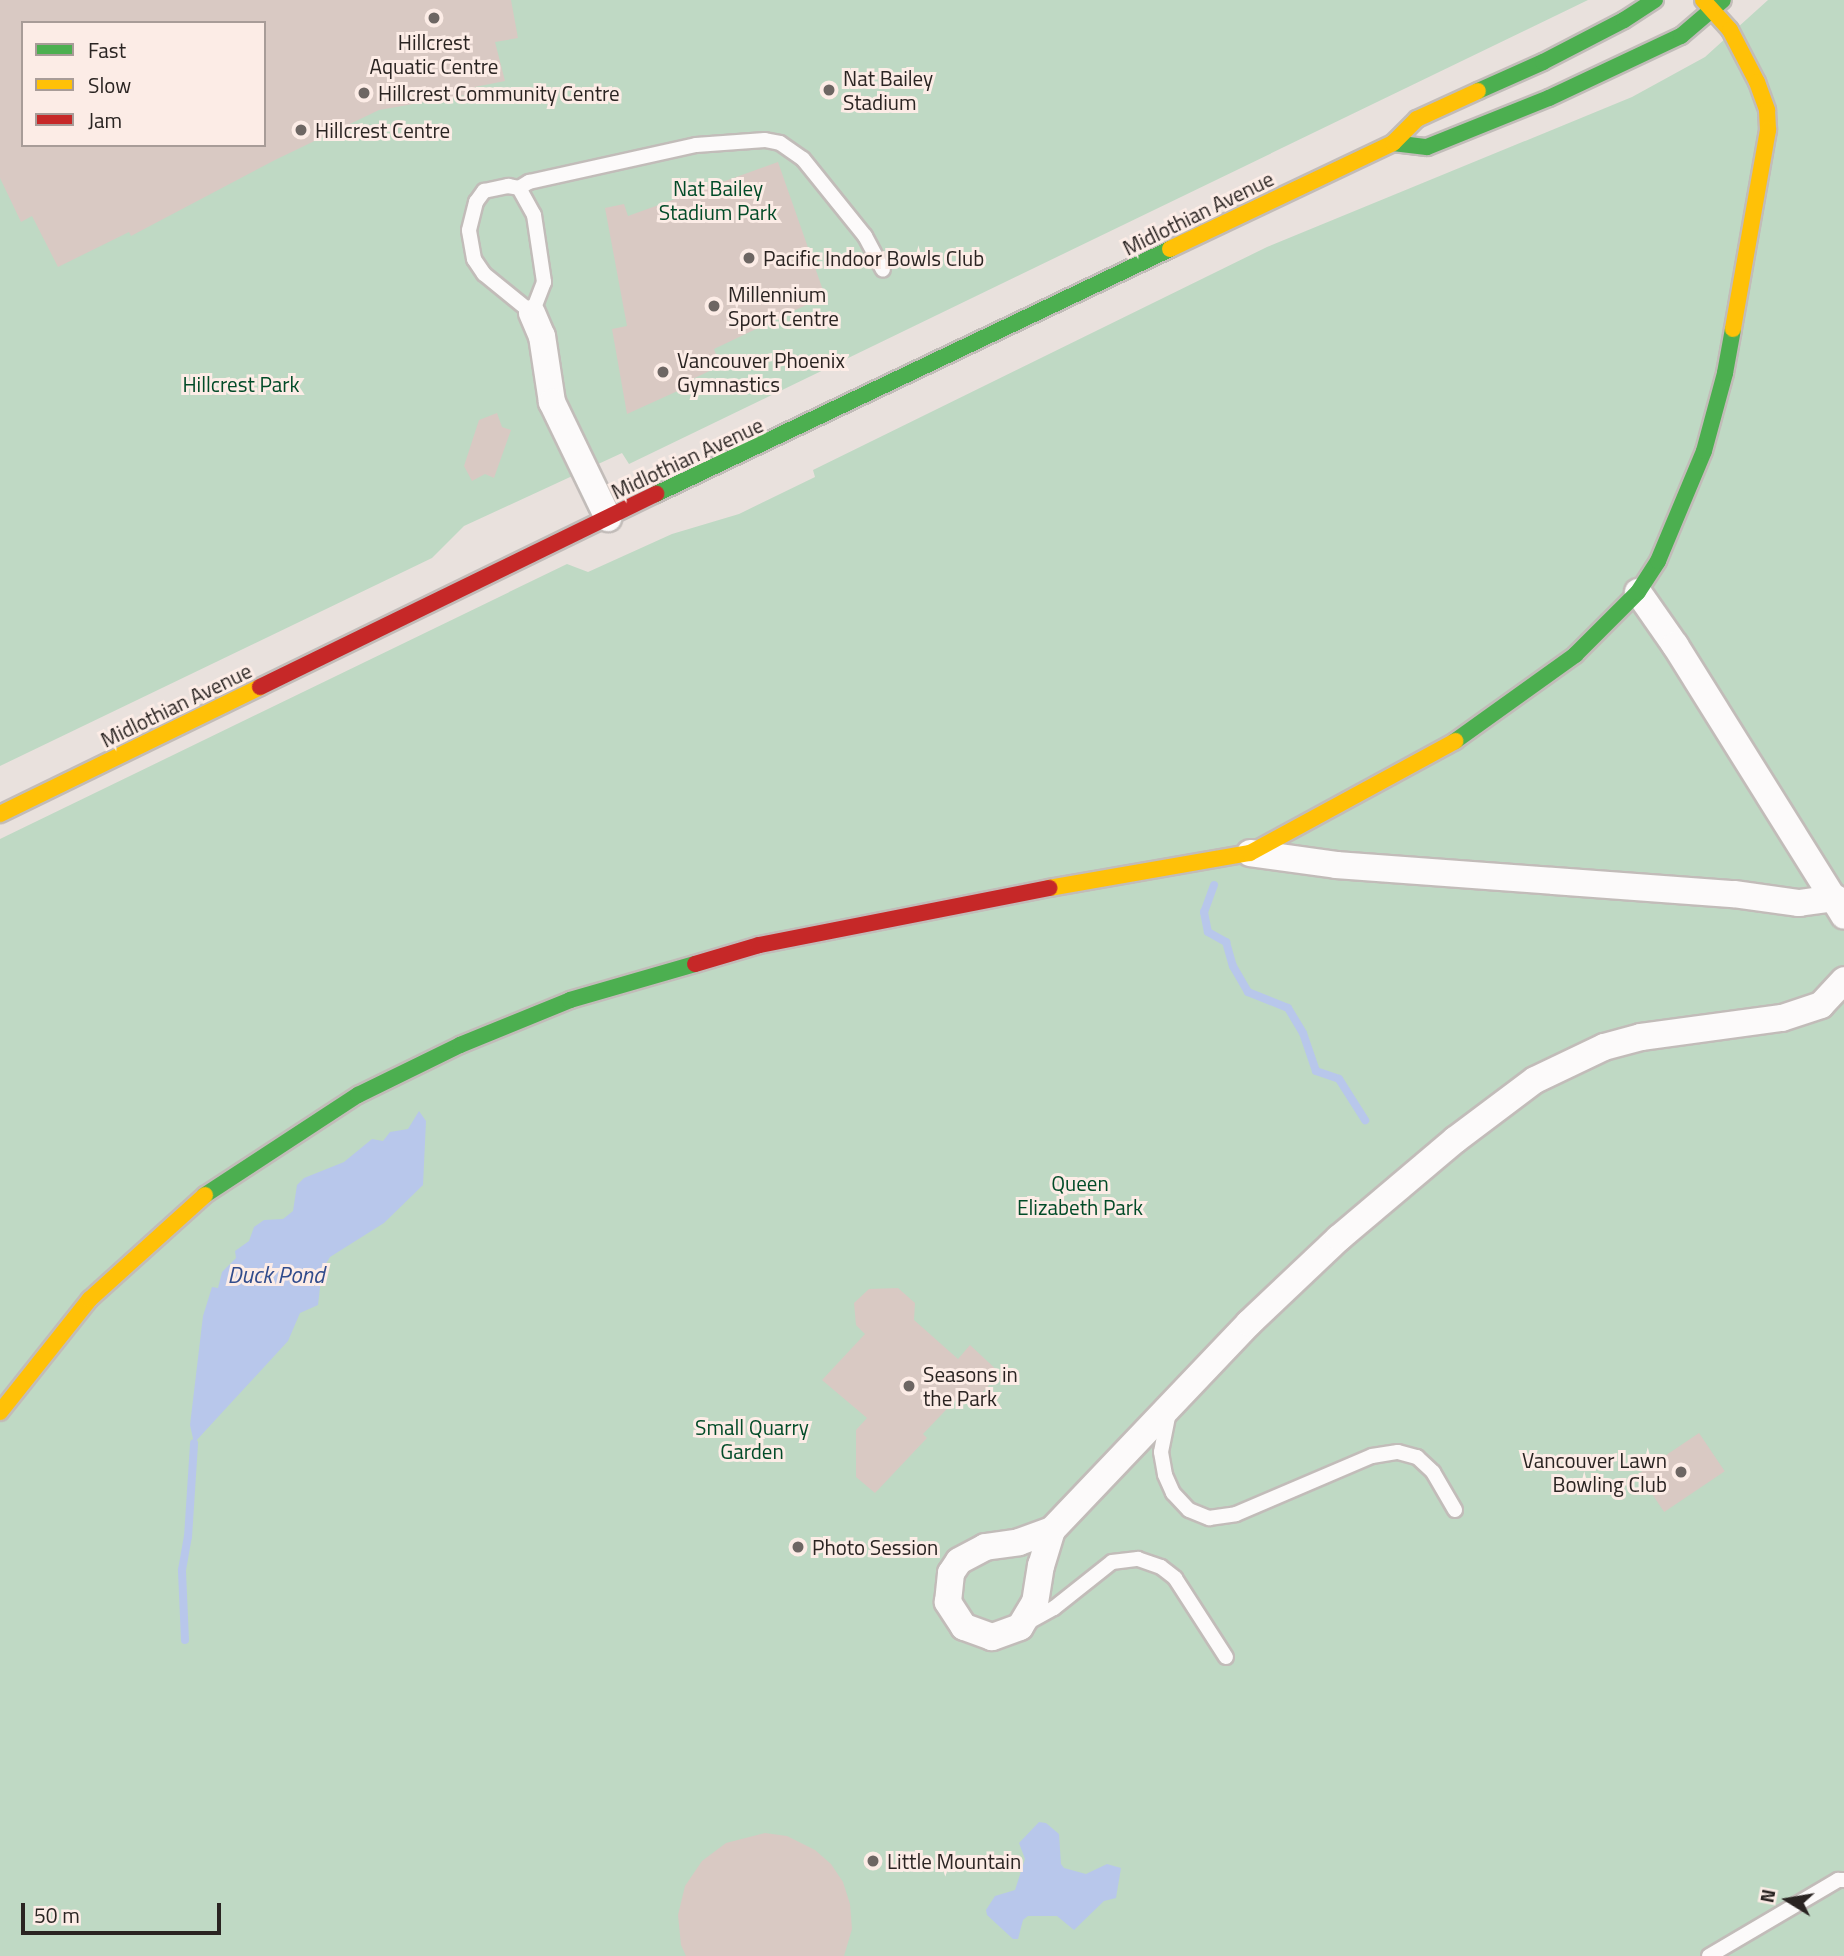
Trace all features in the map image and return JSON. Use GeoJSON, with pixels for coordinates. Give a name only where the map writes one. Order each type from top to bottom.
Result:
{"type":"FeatureCollection","features":[{"type":"Feature","properties":{"kind":"street","name":"Midlothian Avenue"},"geometry":{"type":"LineString","coordinates":[[0,814],[608,518],[1393,143],[1417,119],[1543,62],[1624,20],[1655,0]]}},
{"type":"Feature","properties":{"kind":"street"},"geometry":{"type":"LineString","coordinates":[[1250,853],[1457,740],[1575,655],[1638,592],[1663,550],[1704,451],[1725,373],[1766,152],[1767,110],[1757,82],[1713,4],[1681,36],[1549,98],[1427,147],[1393,143]]}},
{"type":"Feature","properties":{"kind":"street"},"geometry":{"type":"LineString","coordinates":[[532,313],[542,336],[552,402],[608,518]]}},
{"type":"Feature","properties":{"kind":"street"},"geometry":{"type":"LineString","coordinates":[[1638,592],[1675,645],[1840,907]]}},
{"type":"Feature","properties":{"kind":"street"},"geometry":{"type":"LineString","coordinates":[[0,1412],[89,1299],[199,1199],[358,1096],[460,1045],[570,1000],[760,945],[1005,895],[1250,853],[1336,865],[1734,894],[1840,907]]}},
{"type":"Feature","properties":{"kind":"street"},"geometry":{"type":"LineString","coordinates":[[1052,1530],[1041,1565],[1035,1602],[1020,1627],[992,1637],[964,1627],[948,1602],[951,1573],[959,1560],[971,1552],[1019,1542],[1052,1530],[1249,1323],[1339,1238],[1455,1140],[1535,1080],[1604,1047],[1641,1037],[1782,1018],[1821,1005],[1844,980]]}},
{"type":"Feature","properties":{"kind":"lane"},"geometry":{"type":"LineString","coordinates":[[519,188],[534,215],[544,282],[532,313],[484,274],[474,259],[469,230],[470,215],[484,191],[519,188],[529,182],[696,145],[772,141],[803,159],[858,226],[883,270]]}},
{"type":"Feature","properties":{"kind":"lane"},"geometry":{"type":"LineString","coordinates":[[1170,1407],[1161,1452],[1165,1475],[1173,1493],[1189,1510],[1209,1518],[1236,1514],[1372,1456],[1398,1452],[1418,1457],[1433,1472],[1455,1510]]}},
{"type":"Feature","properties":{"kind":"lane"},"geometry":{"type":"LineString","coordinates":[[1020,1627],[1054,1608],[1112,1562],[1138,1559],[1161,1567],[1175,1578],[1226,1657]]}},
{"type":"Feature","properties":{"kind":"lane"},"geometry":{"type":"LineString","coordinates":[[1709,1956],[1838,1880],[1844,1880]]}},
{"type":"Feature","properties":{"kind":"green space"},"geometry":{"type":"Polygon","coordinates":[[[0,0],[1588,0],[629,464],[622,453],[464,526],[432,558],[0,766],[0,0]]]}},
{"type":"Feature","properties":{"kind":"green space","name":"Queen Elizabeth Park"},"geometry":{"type":"Polygon","coordinates":[[[1768,0],[1844,0],[1844,1956],[0,1956],[0,839],[567,564],[588,572],[672,534],[739,514],[815,477],[813,470],[1267,247],[1632,97],[1705,57],[1768,0]]]}},
{"type":"Feature","properties":{"kind":"water","name":"Duck Pond"},"geometry":{"type":"Polygon","coordinates":[[[419,1111],[426,1121],[423,1185],[384,1223],[330,1257],[322,1270],[318,1305],[300,1313],[288,1341],[194,1443],[190,1425],[203,1316],[212,1287],[218,1288],[222,1272],[236,1258],[235,1251],[249,1241],[254,1227],[264,1220],[283,1219],[293,1211],[297,1185],[304,1178],[344,1162],[372,1139],[383,1141],[390,1132],[408,1129],[419,1111]]]}},
{"type":"Feature","properties":{"kind":"water"},"geometry":{"type":"Polygon","coordinates":[[[1039,1822],[1046,1823],[1059,1834],[1061,1864],[1064,1868],[1086,1874],[1107,1864],[1121,1868],[1116,1898],[1104,1901],[1074,1930],[1057,1916],[1028,1916],[1023,1920],[1018,1939],[1013,1939],[987,1915],[986,1910],[995,1896],[1015,1890],[1025,1859],[1019,1843],[1039,1822]]]}},
{"type":"Feature","properties":{"kind":"building","name":"Hillcrest Centre"},"geometry":{"type":"Polygon","coordinates":[[[0,0],[511,0],[518,38],[495,42],[505,81],[475,87],[477,93],[379,110],[275,160],[131,236],[129,232],[58,267],[32,216],[21,222],[0,178],[0,0]]]}},
{"type":"Feature","properties":{"kind":"building","name":"Millennium Sport Centre"},"geometry":{"type":"Polygon","coordinates":[[[778,162],[825,296],[714,349],[720,366],[680,385],[682,389],[627,414],[612,329],[627,326],[605,208],[624,204],[628,216],[778,162]]]}},
{"type":"Feature","properties":{"kind":"building"},"geometry":{"type":"Polygon","coordinates":[[[497,413],[502,427],[511,430],[494,478],[485,474],[472,481],[464,466],[479,420],[497,413]]]}},
{"type":"Feature","properties":{"kind":"building","name":"Seasons in the Park"},"geometry":{"type":"Polygon","coordinates":[[[898,1288],[915,1303],[914,1320],[958,1359],[970,1345],[1000,1373],[973,1403],[962,1393],[923,1434],[927,1438],[875,1493],[856,1477],[856,1430],[867,1418],[822,1380],[865,1334],[856,1325],[854,1303],[869,1289],[898,1288]]]}},
{"type":"Feature","properties":{"kind":"building","name":"Vancouver Lawn Bowling Club"},"geometry":{"type":"Polygon","coordinates":[[[1699,1433],[1725,1471],[1664,1512],[1638,1474],[1699,1433]]]}},
{"type":"Feature","properties":{"kind":"building"},"geometry":{"type":"Polygon","coordinates":[[[765,1833],[787,1836],[815,1850],[831,1864],[843,1882],[850,1904],[852,1929],[844,1956],[686,1956],[681,1945],[678,1915],[685,1886],[702,1861],[726,1843],[765,1833]]]}},
{"type":"Feature","properties":{"kind":"waterway"},"geometry":{"type":"LineString","coordinates":[[1214,885],[1204,912],[1208,932],[1226,942],[1233,966],[1248,992],[1288,1008],[1303,1033],[1316,1071],[1339,1079],[1365,1120]]}},
{"type":"Feature","properties":{"kind":"waterway"},"geometry":{"type":"LineString","coordinates":[[185,1640],[182,1570],[188,1537],[194,1443]]}},
{"type":"Feature","properties":{"kind":"traffic: fast"},"geometry":{"type":"LineString","coordinates":[[1478,91],[1543,62],[1624,20],[1655,0]]}},
{"type":"Feature","properties":{"kind":"traffic: fast"},"geometry":{"type":"LineString","coordinates":[[1393,143],[1427,147],[1549,98],[1681,36],[1723,0]]}},
{"type":"Feature","properties":{"kind":"traffic: fast"},"geometry":{"type":"LineString","coordinates":[[656,494],[1170,249]]}},
{"type":"Feature","properties":{"kind":"traffic: fast"},"geometry":{"type":"LineString","coordinates":[[1455,741],[1575,655],[1638,592],[1658,561],[1704,451],[1725,373],[1733,329]]}},
{"type":"Feature","properties":{"kind":"traffic: fast"},"geometry":{"type":"LineString","coordinates":[[205,1195],[358,1095],[460,1045],[570,1000],[695,964]]}},
{"type":"Feature","properties":{"kind":"traffic: slow"},"geometry":{"type":"LineString","coordinates":[[1703,0],[1730,30],[1757,82],[1767,110],[1768,130],[1733,329]]}},
{"type":"Feature","properties":{"kind":"traffic: slow"},"geometry":{"type":"LineString","coordinates":[[1170,249],[1393,143],[1417,119],[1478,91]]}},
{"type":"Feature","properties":{"kind":"traffic: slow"},"geometry":{"type":"LineString","coordinates":[[0,814],[260,687]]}},
{"type":"Feature","properties":{"kind":"traffic: slow"},"geometry":{"type":"LineString","coordinates":[[1049,888],[1250,853],[1455,741]]}},
{"type":"Feature","properties":{"kind":"traffic: slow"},"geometry":{"type":"LineString","coordinates":[[0,1412],[90,1299],[205,1195]]}},
{"type":"Feature","properties":{"kind":"traffic: jam"},"geometry":{"type":"LineString","coordinates":[[260,687],[656,494]]}},
{"type":"Feature","properties":{"kind":"traffic: jam"},"geometry":{"type":"LineString","coordinates":[[695,964],[759,945],[1049,888]]}},
{"type":"Feature","properties":{"kind":"place","name":"Hillcrest Aquatic Centre"},"geometry":{"type":"Point","coordinates":[434,18]}},
{"type":"Feature","properties":{"kind":"place","name":"Nat Bailey Stadium"},"geometry":{"type":"Point","coordinates":[829,90]}},
{"type":"Feature","properties":{"kind":"place","name":"Hillcrest Community Centre"},"geometry":{"type":"Point","coordinates":[364,93]}},
{"type":"Feature","properties":{"kind":"place","name":"Hillcrest Centre"},"geometry":{"type":"Point","coordinates":[301,130]}},
{"type":"Feature","properties":{"kind":"place","name":"Pacific Indoor Bowls Club"},"geometry":{"type":"Point","coordinates":[749,258]}},
{"type":"Feature","properties":{"kind":"place","name":"Millennium Sport Centre"},"geometry":{"type":"Point","coordinates":[714,306]}},
{"type":"Feature","properties":{"kind":"place","name":"Vancouver Phoenix Gymnastics"},"geometry":{"type":"Point","coordinates":[663,372]}},
{"type":"Feature","properties":{"kind":"place","name":"Seasons in the Park"},"geometry":{"type":"Point","coordinates":[909,1386]}},
{"type":"Feature","properties":{"kind":"place","name":"Vancouver Lawn Bowling Club"},"geometry":{"type":"Point","coordinates":[1681,1472]}},
{"type":"Feature","properties":{"kind":"place","name":"Photo Session"},"geometry":{"type":"Point","coordinates":[798,1547]}},
{"type":"Feature","properties":{"kind":"place","name":"Little Mountain"},"geometry":{"type":"Point","coordinates":[873,1861]}},
{"type":"Feature","properties":{"kind":"park label","name":"Nat Bailey Stadium Park"},"geometry":{"type":"Point","coordinates":[718,200]}},
{"type":"Feature","properties":{"kind":"park label","name":"Hillcrest Park"},"geometry":{"type":"Point","coordinates":[241,384]}},
{"type":"Feature","properties":{"kind":"park label","name":"Small Quarry Garden"},"geometry":{"type":"Point","coordinates":[752,1439]}}]}
